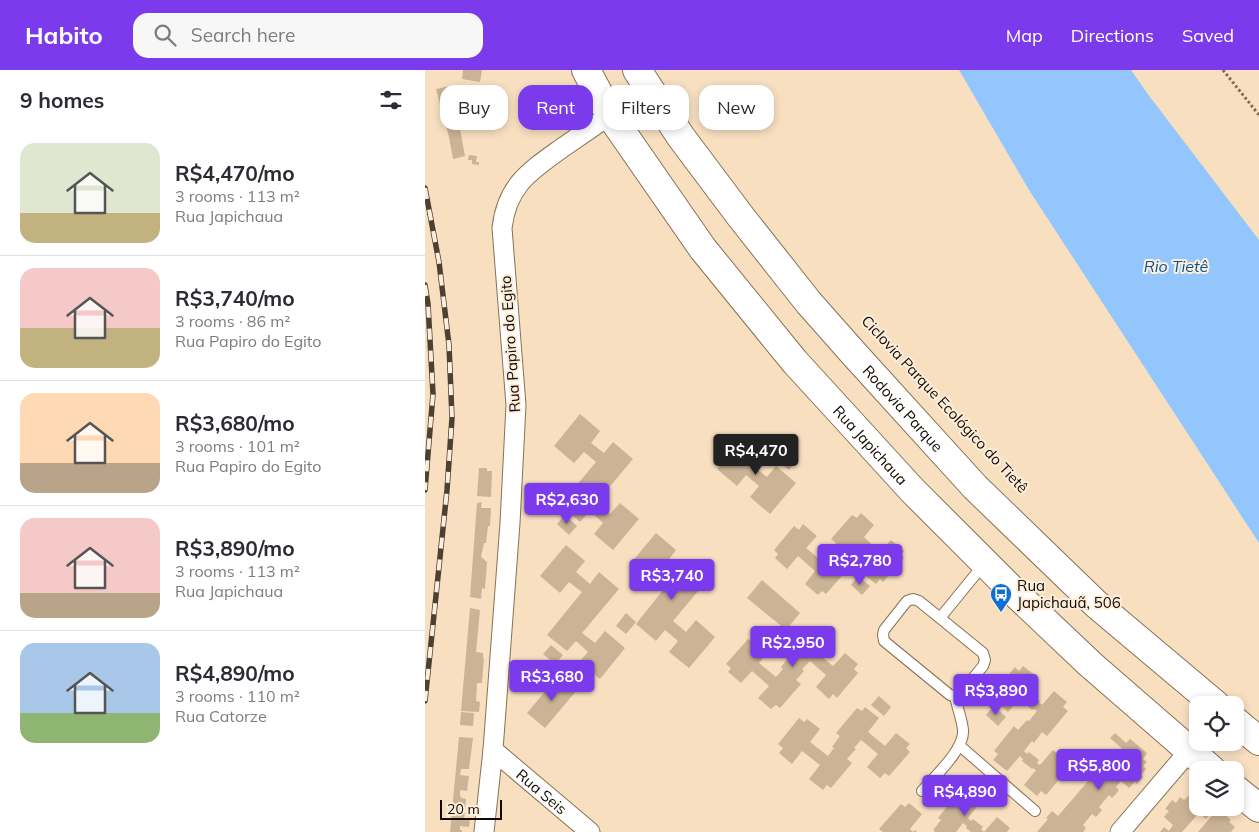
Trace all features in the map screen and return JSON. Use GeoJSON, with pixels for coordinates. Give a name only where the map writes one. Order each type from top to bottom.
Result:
{"type":"FeatureCollection","features":[{"type":"Feature","properties":{"kind":"street","name":"Rua Japichaua"},"geometry":{"type":"LineString","coordinates":[[586,70],[603,102]]}},
{"type":"Feature","properties":{"kind":"street","name":"Rodovia Parque"},"geometry":{"type":"LineString","coordinates":[[637,70],[681,137],[741,217],[809,303],[855,355],[975,487],[1096,604],[1205,696]]}},
{"type":"Feature","properties":{"kind":"street","name":"Rua Papiro do Egito"},"geometry":{"type":"LineString","coordinates":[[484,832],[493,750],[510,522],[516,405],[502,228],[503,216],[508,201],[517,186],[532,169],[603,120]]}},
{"type":"Feature","properties":{"kind":"street","name":"Rua Japichaua"},"geometry":{"type":"LineString","coordinates":[[620,130],[703,249],[795,362],[913,491],[1090,664],[1201,761]]}},
{"type":"Feature","properties":{"kind":"street"},"geometry":{"type":"LineString","coordinates":[[1244,728],[1259,741]]}},
{"type":"Feature","properties":{"kind":"street","name":"Rua Seis"},"geometry":{"type":"LineString","coordinates":[[493,750],[590,832]]}},
{"type":"Feature","properties":{"kind":"street"},"geometry":{"type":"LineString","coordinates":[[1120,832],[1189,751]]}},
{"type":"Feature","properties":{"kind":"street"},"geometry":{"type":"LineString","coordinates":[[1244,796],[1259,808]]}},
{"type":"Feature","properties":{"kind":"lane"},"geometry":{"type":"LineString","coordinates":[[940,618],[985,563]]}},
{"type":"Feature","properties":{"kind":"lane"},"geometry":{"type":"LineString","coordinates":[[919,600],[940,618],[983,653],[985,660],[983,666],[960,694],[955,696],[884,641],[884,630],[907,601],[919,600]]}},
{"type":"Feature","properties":{"kind":"lane"},"geometry":{"type":"LineString","coordinates":[[922,791],[955,753],[963,739],[963,730],[955,696]]}},
{"type":"Feature","properties":{"kind":"lane"},"geometry":{"type":"LineString","coordinates":[[960,746],[1035,811]]}},
{"type":"Feature","properties":{"kind":"path"},"geometry":{"type":"LineString","coordinates":[[1223,70],[1259,116]]}},
{"type":"Feature","properties":{"kind":"water","name":"Rio Tietê"},"geometry":{"type":"Polygon","coordinates":[[[959,70],[1131,70],[1259,240],[1259,543],[1029,190],[959,70]]]}},
{"type":"Feature","properties":{"kind":"building"},"geometry":{"type":"Polygon","coordinates":[[[463,70],[482,70],[480,82],[462,79],[463,70]]]}},
{"type":"Feature","properties":{"kind":"building"},"geometry":{"type":"Polygon","coordinates":[[[440,88],[440,104],[436,89],[440,88]]]}},
{"type":"Feature","properties":{"kind":"building"},"geometry":{"type":"Polygon","coordinates":[[[447,130],[460,130],[465,156],[453,159],[447,130]]]}},
{"type":"Feature","properties":{"kind":"building"},"geometry":{"type":"Polygon","coordinates":[[[469,155],[477,156],[476,162],[479,162],[479,165],[472,164],[472,160],[468,160],[469,155]]]}},
{"type":"Feature","properties":{"kind":"building"},"geometry":{"type":"Polygon","coordinates":[[[580,414],[600,431],[591,443],[604,453],[613,442],[633,459],[596,503],[610,514],[620,503],[639,519],[613,550],[594,534],[603,523],[590,511],[580,522],[560,505],[596,462],[584,452],[574,463],[554,446],[580,414]]]}},
{"type":"Feature","properties":{"kind":"building"},"geometry":{"type":"Polygon","coordinates":[[[743,438],[763,455],[753,466],[767,477],[776,466],[796,483],[770,514],[750,497],[759,486],[746,475],[737,486],[717,469],[743,438]]]}},
{"type":"Feature","properties":{"kind":"building"},"geometry":{"type":"Polygon","coordinates":[[[786,454],[795,462],[789,470],[779,462],[786,454]]]}},
{"type":"Feature","properties":{"kind":"building"},"geometry":{"type":"Polygon","coordinates":[[[479,468],[487,468],[487,471],[492,471],[491,497],[477,496],[479,468]]]}},
{"type":"Feature","properties":{"kind":"building"},"geometry":{"type":"Polygon","coordinates":[[[482,502],[481,508],[491,508],[490,526],[488,526],[486,543],[484,543],[481,557],[487,562],[485,589],[482,588],[481,599],[470,597],[477,503],[482,502]]]}},
{"type":"Feature","properties":{"kind":"building"},"geometry":{"type":"Polygon","coordinates":[[[861,513],[874,525],[864,537],[880,552],[891,540],[904,551],[900,555],[904,558],[883,582],[880,579],[876,584],[862,573],[873,561],[856,546],[849,554],[851,556],[842,566],[847,570],[826,594],[822,591],[818,595],[805,584],[815,571],[798,556],[787,569],[775,558],[778,554],[774,550],[794,526],[799,530],[803,524],[817,536],[806,548],[823,562],[830,554],[828,552],[836,543],[831,539],[852,515],[857,518],[861,513]]]}},
{"type":"Feature","properties":{"kind":"building"},"geometry":{"type":"Polygon","coordinates":[[[565,515],[577,526],[569,535],[557,524],[565,515]]]}},
{"type":"Feature","properties":{"kind":"building"},"geometry":{"type":"Polygon","coordinates":[[[656,533],[676,550],[667,562],[678,571],[688,560],[709,578],[673,621],[686,632],[696,620],[715,637],[689,668],[669,652],[678,641],[665,630],[656,641],[636,624],[671,580],[659,570],[650,581],[630,564],[656,533]]]}},
{"type":"Feature","properties":{"kind":"building"},"geometry":{"type":"Polygon","coordinates":[[[566,545],[585,561],[576,572],[590,584],[599,572],[619,589],[582,633],[595,643],[605,631],[625,648],[600,679],[579,662],[588,652],[576,641],[567,651],[547,635],[582,592],[569,582],[560,593],[540,576],[566,545]]]}},
{"type":"Feature","properties":{"kind":"building"},"geometry":{"type":"Polygon","coordinates":[[[858,576],[870,586],[862,595],[851,585],[858,576]]]}},
{"type":"Feature","properties":{"kind":"building"},"geometry":{"type":"Polygon","coordinates":[[[762,580],[800,613],[786,630],[747,598],[762,580]]]}},
{"type":"Feature","properties":{"kind":"building"},"geometry":{"type":"Polygon","coordinates":[[[470,608],[480,610],[476,652],[483,653],[484,658],[482,683],[477,683],[476,701],[480,702],[479,712],[461,711],[470,608]]]}},
{"type":"Feature","properties":{"kind":"building"},"geometry":{"type":"Polygon","coordinates":[[[626,613],[636,622],[626,634],[616,626],[626,613]]]}},
{"type":"Feature","properties":{"kind":"building"},"geometry":{"type":"Polygon","coordinates":[[[769,628],[782,638],[775,647],[762,636],[769,628]]]}},
{"type":"Feature","properties":{"kind":"building"},"geometry":{"type":"Polygon","coordinates":[[[814,628],[828,639],[816,652],[833,666],[845,653],[858,664],[854,669],[858,673],[837,698],[833,694],[829,699],[816,687],[826,675],[810,661],[802,669],[804,671],[796,680],[801,684],[780,708],[776,705],[771,709],[758,698],[769,686],[752,671],[741,683],[728,672],[731,668],[726,664],[748,639],[753,643],[757,638],[770,650],[759,663],[776,677],[783,669],[781,667],[789,657],[784,653],[806,629],[810,632],[814,628]]]}},
{"type":"Feature","properties":{"kind":"building"},"geometry":{"type":"Polygon","coordinates":[[[551,645],[563,655],[555,664],[543,654],[551,645]]]}},
{"type":"Feature","properties":{"kind":"building"},"geometry":{"type":"Polygon","coordinates":[[[1023,666],[1037,677],[1026,691],[1040,701],[1042,705],[1054,691],[1067,702],[1063,707],[1068,711],[1047,736],[1042,732],[1034,743],[1032,741],[1024,751],[1027,754],[1029,752],[1039,760],[1037,763],[1040,765],[1053,750],[1066,761],[1062,766],[1067,770],[1046,795],[1041,791],[1037,796],[1024,785],[1036,770],[1022,761],[1023,759],[1020,756],[1007,771],[993,760],[998,754],[994,751],[1014,726],[1018,730],[1037,711],[1032,710],[1023,702],[1024,700],[1021,697],[1008,712],[994,700],[998,696],[994,692],[1015,667],[1019,671],[1023,666]]]}},
{"type":"Feature","properties":{"kind":"building"},"geometry":{"type":"Polygon","coordinates":[[[559,675],[577,690],[545,728],[527,713],[559,675]]]}},
{"type":"Feature","properties":{"kind":"building"},"geometry":{"type":"Polygon","coordinates":[[[879,696],[891,707],[884,716],[871,705],[879,696]]]}},
{"type":"Feature","properties":{"kind":"building"},"geometry":{"type":"Polygon","coordinates":[[[994,706],[1006,717],[998,726],[986,715],[994,706]]]}},
{"type":"Feature","properties":{"kind":"building"},"geometry":{"type":"Polygon","coordinates":[[[865,707],[879,718],[868,732],[885,746],[896,733],[910,744],[906,748],[910,752],[889,776],[885,773],[880,778],[867,767],[878,754],[861,740],[847,759],[852,763],[831,788],[827,785],[823,790],[809,779],[820,765],[802,751],[792,764],[779,753],[783,748],[778,744],[799,718],[804,722],[807,719],[820,729],[810,742],[828,756],[840,736],[836,733],[857,708],[862,711],[865,707]]]}},
{"type":"Feature","properties":{"kind":"building"},"geometry":{"type":"Polygon","coordinates":[[[461,712],[474,713],[473,726],[460,725],[461,712]]]}},
{"type":"Feature","properties":{"kind":"building"},"geometry":{"type":"Polygon","coordinates":[[[1115,733],[1126,743],[1130,739],[1147,753],[1143,759],[1147,762],[1143,766],[1146,769],[1141,775],[1143,777],[1137,784],[1135,782],[1129,788],[1121,781],[1116,787],[1119,790],[1116,794],[1112,798],[1109,795],[1099,807],[1102,810],[1096,817],[1092,814],[1083,825],[1086,828],[1083,832],[1037,832],[1052,811],[1058,816],[1102,765],[1111,773],[1128,754],[1110,738],[1115,733]]]}},
{"type":"Feature","properties":{"kind":"building"},"geometry":{"type":"Polygon","coordinates":[[[459,737],[473,738],[469,769],[461,769],[460,775],[469,776],[467,791],[460,790],[460,796],[466,799],[464,819],[470,819],[469,827],[460,826],[462,832],[450,832],[459,737]]]}},
{"type":"Feature","properties":{"kind":"building"},"geometry":{"type":"Polygon","coordinates":[[[1094,758],[1099,762],[1091,772],[1085,768],[1094,758]]]}},
{"type":"Feature","properties":{"kind":"building"},"geometry":{"type":"Polygon","coordinates":[[[980,781],[993,791],[985,800],[972,790],[980,781]]]}},
{"type":"Feature","properties":{"kind":"building"},"geometry":{"type":"Polygon","coordinates":[[[967,791],[980,803],[968,818],[971,821],[973,819],[983,827],[981,829],[984,832],[971,832],[963,823],[956,832],[935,832],[933,830],[941,820],[938,818],[958,793],[962,797],[967,791]]]}},
{"type":"Feature","properties":{"kind":"building"},"geometry":{"type":"Polygon","coordinates":[[[1188,796],[1189,816],[1196,816],[1182,832],[1160,832],[1164,827],[1169,831],[1173,825],[1164,817],[1169,811],[1165,809],[1172,800],[1176,803],[1180,797],[1184,800],[1188,796]]]}},
{"type":"Feature","properties":{"kind":"building"},"geometry":{"type":"Polygon","coordinates":[[[909,803],[922,814],[910,829],[913,832],[883,832],[879,829],[901,804],[905,807],[909,803]]]}},
{"type":"Feature","properties":{"kind":"building"},"geometry":{"type":"Polygon","coordinates":[[[1212,816],[1226,816],[1231,820],[1229,822],[1235,827],[1231,832],[1198,832],[1212,816]]]}},
{"type":"Feature","properties":{"kind":"building"},"geometry":{"type":"Polygon","coordinates":[[[997,817],[1010,828],[1007,832],[984,832],[997,817]]]}},
{"type":"Feature","properties":{"kind":"railway"},"geometry":{"type":"LineString","coordinates":[[425,188],[439,262],[449,345],[452,418],[447,490],[425,701]]}},
{"type":"Feature","properties":{"kind":"railway"},"geometry":{"type":"LineString","coordinates":[[425,285],[428,304],[433,394],[425,490]]}},
{"type":"Feature","properties":{"kind":"place","name":"Rua Japichauã, 506"},"geometry":{"type":"Point","coordinates":[1001,613]}}]}
